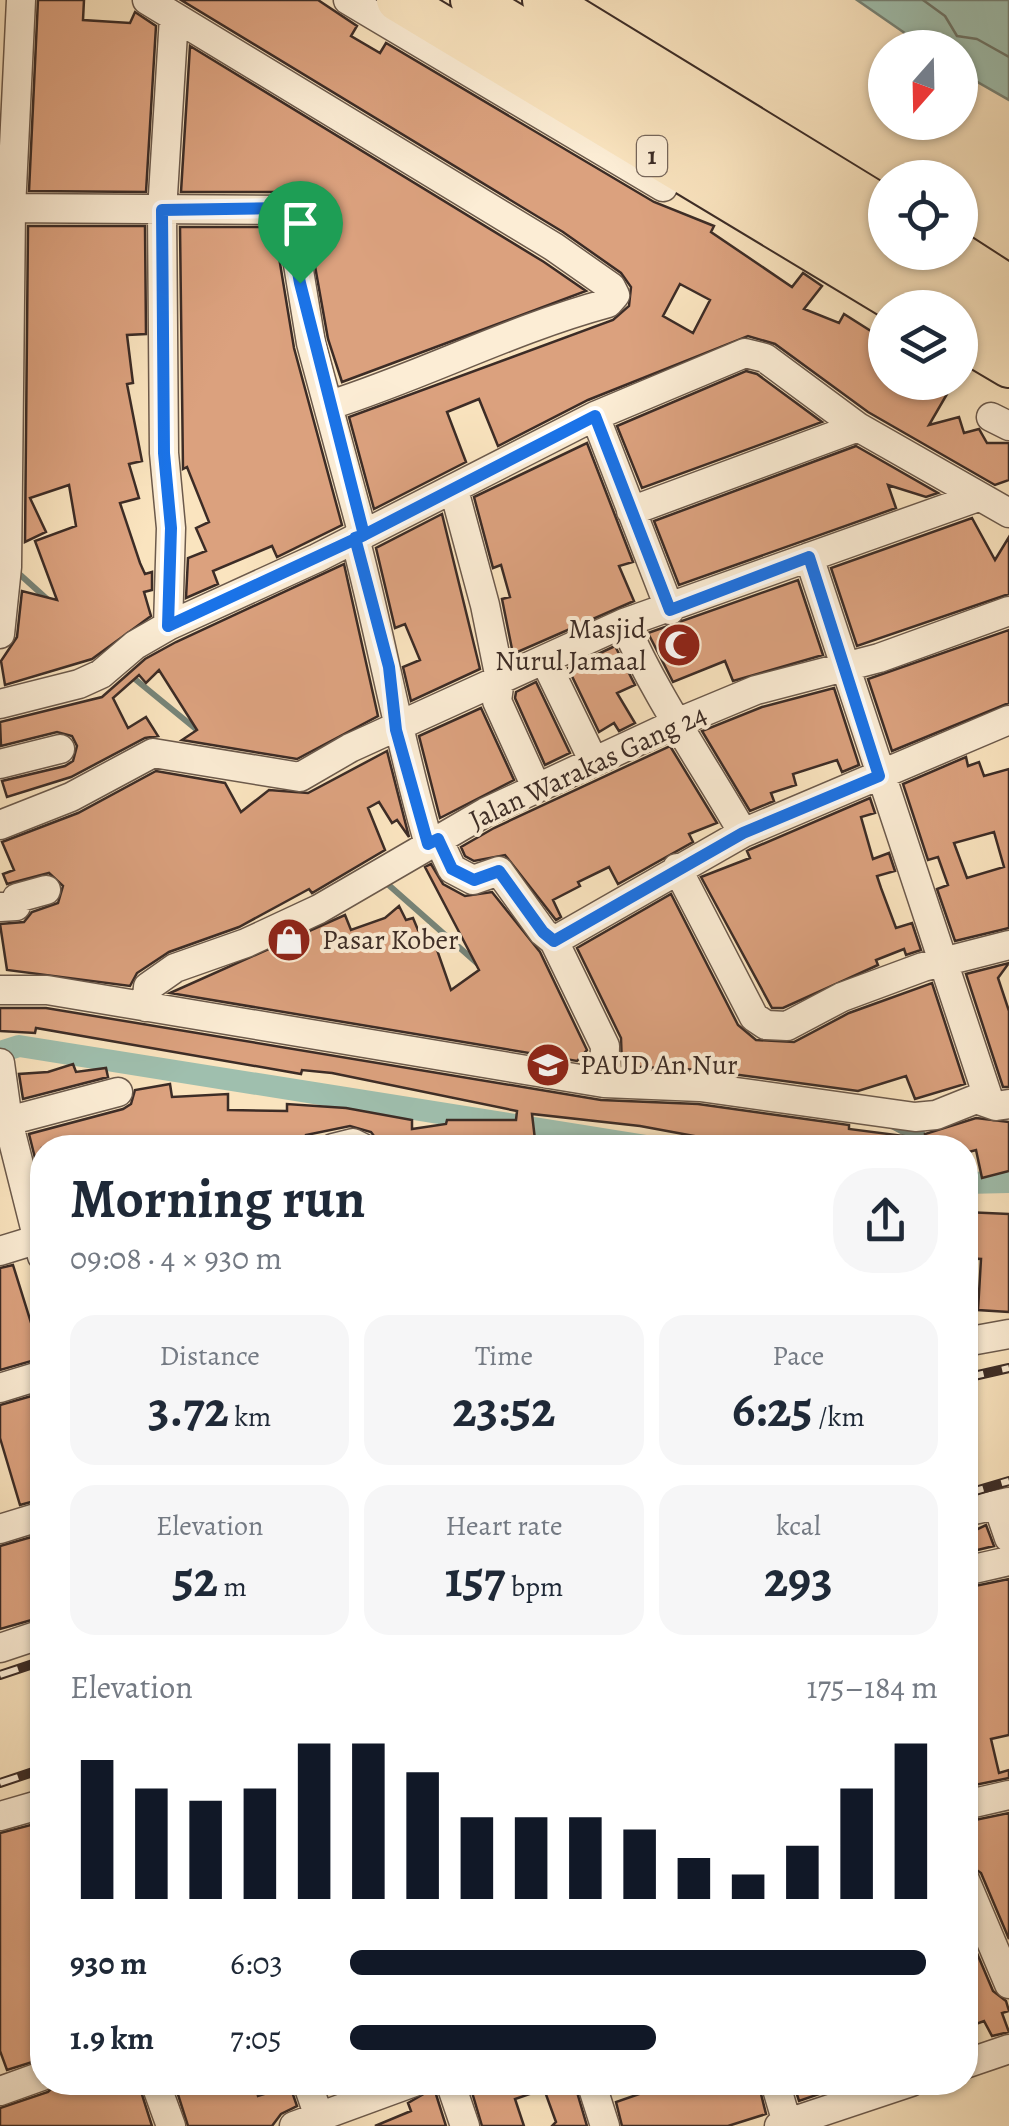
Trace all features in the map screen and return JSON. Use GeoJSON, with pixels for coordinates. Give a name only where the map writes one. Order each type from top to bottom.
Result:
{"type":"FeatureCollection","features":[{"type":"Feature","properties":{"kind":"highway","name":"1"},"geometry":{"type":"LineString","coordinates":[[398,0],[880,290]]}},
{"type":"Feature","properties":{"kind":"highway","name":"1"},"geometry":{"type":"LineString","coordinates":[[472,0],[868,238]]}},
{"type":"Feature","properties":{"kind":"highway"},"geometry":{"type":"LineString","coordinates":[[544,0],[868,199]]}},
{"type":"Feature","properties":{"kind":"highway"},"geometry":{"type":"LineString","coordinates":[[978,266],[1002,282]]}},
{"type":"Feature","properties":{"kind":"highway"},"geometry":{"type":"LineString","coordinates":[[923,270],[1009,321]]}},
{"type":"Feature","properties":{"kind":"highway"},"geometry":{"type":"LineString","coordinates":[[978,348],[1009,366]]}},
{"type":"Feature","properties":{"kind":"street"},"geometry":{"type":"LineString","coordinates":[[0,634],[7,536],[3,486],[6,208],[21,0]]}},
{"type":"Feature","properties":{"kind":"street"},"geometry":{"type":"LineString","coordinates":[[147,0],[554,247],[612,287],[615,296],[608,304],[542,321],[330,405]]}},
{"type":"Feature","properties":{"kind":"street"},"geometry":{"type":"LineString","coordinates":[[348,0],[663,187]]}},
{"type":"Feature","properties":{"kind":"street"},"geometry":{"type":"LineString","coordinates":[[168,626],[171,528],[164,453],[162,210],[174,17]]}},
{"type":"Feature","properties":{"kind":"street"},"geometry":{"type":"LineString","coordinates":[[6,208],[288,210],[312,342],[389,667],[396,730],[433,841],[459,874],[474,880],[499,871],[543,932],[554,941],[604,1046],[604,1076]]}},
{"type":"Feature","properties":{"kind":"street"},"geometry":{"type":"LineString","coordinates":[[0,704],[79,684],[101,674],[135,645],[168,626],[359,537],[595,416],[754,353],[858,426],[1009,512]]}},
{"type":"Feature","properties":{"kind":"street"},"geometry":{"type":"LineString","coordinates":[[595,416],[670,610]]}},
{"type":"Feature","properties":{"kind":"street"},"geometry":{"type":"LineString","coordinates":[[631,511],[858,426]]}},
{"type":"Feature","properties":{"kind":"street"},"geometry":{"type":"LineString","coordinates":[[454,490],[500,679],[497,702],[536,787]]}},
{"type":"Feature","properties":{"kind":"street"},"geometry":{"type":"LineString","coordinates":[[0,825],[71,797],[153,753],[300,777],[350,748],[624,623],[670,610],[978,497]]}},
{"type":"Feature","properties":{"kind":"street"},"geometry":{"type":"LineString","coordinates":[[809,557],[879,776],[999,1103]]}},
{"type":"Feature","properties":{"kind":"street","name":"Jalan Warakas Gang 24"},"geometry":{"type":"LineString","coordinates":[[146,1006],[148,986],[175,968],[246,943],[364,886],[433,841],[594,760],[756,690],[879,658],[1009,611]]}},
{"type":"Feature","properties":{"kind":"street"},"geometry":{"type":"LineString","coordinates":[[624,623],[648,678],[679,722],[743,833]]}},
{"type":"Feature","properties":{"kind":"street"},"geometry":{"type":"LineString","coordinates":[[545,661],[594,760]]}},
{"type":"Feature","properties":{"kind":"street"},"geometry":{"type":"LineString","coordinates":[[554,941],[743,833],[1009,720]]}},
{"type":"Feature","properties":{"kind":"street"},"geometry":{"type":"LineString","coordinates":[[0,764],[60,749]]}},
{"type":"Feature","properties":{"kind":"street"},"geometry":{"type":"LineString","coordinates":[[677,868],[754,1017],[766,1026],[787,1026],[842,997],[1009,946]]}},
{"type":"Feature","properties":{"kind":"street"},"geometry":{"type":"LineString","coordinates":[[0,907],[16,906],[17,898],[46,890]]}},
{"type":"Feature","properties":{"kind":"street"},"geometry":{"type":"LineString","coordinates":[[0,990],[48,990],[604,1076],[915,1116],[936,1115],[976,1099],[999,1103]]}},
{"type":"Feature","properties":{"kind":"street"},"geometry":{"type":"LineString","coordinates":[[0,1063],[6,1111],[30,1203]]}},
{"type":"Feature","properties":{"kind":"street"},"geometry":{"type":"LineString","coordinates":[[6,1111],[118,1092]]}},
{"type":"Feature","properties":{"kind":"street"},"geometry":{"type":"LineString","coordinates":[[0,1252],[30,1247]]}},
{"type":"Feature","properties":{"kind":"street"},"geometry":{"type":"LineString","coordinates":[[978,1340],[1009,1334]]}},
{"type":"Feature","properties":{"kind":"street"},"geometry":{"type":"LineString","coordinates":[[0,1388],[30,1379]]}},
{"type":"Feature","properties":{"kind":"street"},"geometry":{"type":"LineString","coordinates":[[978,1509],[1004,1504],[1009,1538]]}},
{"type":"Feature","properties":{"kind":"street"},"geometry":{"type":"LineString","coordinates":[[0,1529],[30,1520]]}},
{"type":"Feature","properties":{"kind":"street"},"geometry":{"type":"LineString","coordinates":[[978,1568],[1009,1561]]}},
{"type":"Feature","properties":{"kind":"street"},"geometry":{"type":"LineString","coordinates":[[0,1648],[30,1638]]}},
{"type":"Feature","properties":{"kind":"street"},"geometry":{"type":"LineString","coordinates":[[978,1802],[1009,1796]]}},
{"type":"Feature","properties":{"kind":"street"},"geometry":{"type":"LineString","coordinates":[[0,1816],[30,1807]]}},
{"type":"Feature","properties":{"kind":"street"},"geometry":{"type":"LineString","coordinates":[[978,1911],[1009,1984]]}},
{"type":"Feature","properties":{"kind":"street"},"geometry":{"type":"LineString","coordinates":[[978,2060],[1009,2050]]}},
{"type":"Feature","properties":{"kind":"street"},"geometry":{"type":"LineString","coordinates":[[3,2082],[30,2078]]}},
{"type":"Feature","properties":{"kind":"street"},"geometry":{"type":"LineString","coordinates":[[160,2095],[171,2126]]}},
{"type":"Feature","properties":{"kind":"street"},"geometry":{"type":"LineString","coordinates":[[307,2095],[307,2122],[379,2095]]}},
{"type":"Feature","properties":{"kind":"street"},"geometry":{"type":"LineString","coordinates":[[454,2095],[465,2126]]}},
{"type":"Feature","properties":{"kind":"street"},"geometry":{"type":"LineString","coordinates":[[595,2095],[605,2126]]}},
{"type":"Feature","properties":{"kind":"street"},"geometry":{"type":"LineString","coordinates":[[777,2095],[783,2124],[839,2117],[885,2095]]}},
{"type":"Feature","properties":{"kind":"water"},"geometry":{"type":"Polygon","coordinates":[[[857,0],[1009,0],[1009,100],[978,82],[978,30],[900,30],[857,0]]]}},
{"type":"Feature","properties":{"kind":"building"},"geometry":{"type":"Polygon","coordinates":[[[38,0],[84,0],[83,20],[130,23],[135,12],[156,26],[146,192],[29,191],[38,0]]]}},
{"type":"Feature","properties":{"kind":"building"},"geometry":{"type":"Polygon","coordinates":[[[181,0],[318,0],[357,26],[351,36],[380,53],[386,43],[654,202],[714,226],[711,232],[792,287],[803,273],[822,286],[804,309],[839,323],[844,314],[868,329],[868,400],[944,400],[929,425],[959,417],[964,433],[979,429],[987,443],[1009,443],[1009,480],[995,485],[868,412],[775,344],[748,336],[588,400],[498,446],[479,399],[447,412],[466,462],[374,509],[349,417],[613,320],[629,306],[631,287],[621,273],[563,232],[181,0]],[[680,284],[663,316],[693,333],[710,300],[680,284]]]}},
{"type":"Feature","properties":{"kind":"building"},"geometry":{"type":"Polygon","coordinates":[[[190,46],[586,291],[342,382],[328,339],[303,199],[289,192],[181,192],[190,46]]]}},
{"type":"Feature","properties":{"kind":"building"},"geometry":{"type":"Polygon","coordinates":[[[28,226],[145,226],[146,334],[127,335],[133,383],[127,384],[142,461],[129,464],[139,498],[120,503],[145,574],[152,572],[152,590],[144,592],[151,616],[92,659],[5,685],[1,661],[17,637],[22,591],[57,600],[35,541],[76,526],[69,485],[30,498],[46,532],[25,542],[28,226]]]}},
{"type":"Feature","properties":{"kind":"building"},"geometry":{"type":"Polygon","coordinates":[[[180,227],[274,227],[294,348],[342,525],[277,557],[272,546],[213,571],[218,584],[186,598],[188,558],[206,551],[196,528],[209,522],[187,467],[183,469],[180,227]]]}},
{"type":"Feature","properties":{"kind":"building"},"geometry":{"type":"Polygon","coordinates":[[[746,371],[757,374],[822,422],[642,488],[617,426],[746,371]]]}},
{"type":"Feature","properties":{"kind":"building"},"geometry":{"type":"Polygon","coordinates":[[[587,443],[633,562],[619,566],[634,601],[513,654],[502,599],[510,597],[501,565],[493,568],[474,497],[587,443]]]}},
{"type":"Feature","properties":{"kind":"building"},"geometry":{"type":"Polygon","coordinates":[[[856,446],[938,493],[926,497],[888,485],[896,508],[679,585],[654,521],[856,446]]]}},
{"type":"Feature","properties":{"kind":"building"},"geometry":{"type":"Polygon","coordinates":[[[442,514],[480,669],[411,701],[403,667],[420,660],[405,624],[395,628],[376,548],[442,514]]]}},
{"type":"Feature","properties":{"kind":"building"},"geometry":{"type":"Polygon","coordinates":[[[972,518],[995,560],[1009,537],[1009,594],[857,646],[831,568],[972,518]]]}},
{"type":"Feature","properties":{"kind":"building"},"geometry":{"type":"Polygon","coordinates":[[[344,564],[378,716],[297,759],[182,740],[197,730],[159,670],[146,683],[139,675],[113,698],[128,728],[146,717],[158,736],[145,738],[71,777],[7,797],[2,781],[65,766],[73,761],[77,746],[72,736],[57,732],[1,746],[0,722],[102,697],[145,659],[344,564]]]}},
{"type":"Feature","properties":{"kind":"building"},"geometry":{"type":"Polygon","coordinates":[[[798,580],[823,655],[733,681],[725,661],[673,682],[648,633],[798,580]]]}},
{"type":"Feature","properties":{"kind":"building"},"geometry":{"type":"Polygon","coordinates":[[[1009,630],[1009,703],[892,751],[868,679],[1009,630]]]}},
{"type":"Feature","properties":{"kind":"building"},"geometry":{"type":"Polygon","coordinates":[[[615,646],[635,685],[617,693],[635,723],[619,731],[614,723],[599,732],[568,668],[615,646]]]}},
{"type":"Feature","properties":{"kind":"building"},"geometry":{"type":"Polygon","coordinates":[[[536,682],[570,753],[545,765],[515,698],[516,692],[536,682]]]}},
{"type":"Feature","properties":{"kind":"building"},"geometry":{"type":"Polygon","coordinates":[[[834,688],[859,765],[842,772],[837,760],[793,774],[796,785],[771,793],[774,801],[750,811],[702,731],[762,707],[834,688]]]}},
{"type":"Feature","properties":{"kind":"building"},"geometry":{"type":"Polygon","coordinates":[[[481,708],[514,780],[440,818],[419,736],[481,708]]]}},
{"type":"Feature","properties":{"kind":"building"},"geometry":{"type":"Polygon","coordinates":[[[670,746],[717,823],[689,834],[693,842],[618,884],[609,867],[578,882],[580,886],[553,900],[561,917],[556,920],[505,855],[474,861],[465,856],[461,847],[494,828],[670,746]]]}},
{"type":"Feature","properties":{"kind":"building"},"geometry":{"type":"Polygon","coordinates":[[[387,751],[409,837],[397,820],[392,823],[379,802],[368,808],[385,850],[312,893],[309,889],[239,927],[169,952],[137,973],[130,986],[7,970],[0,924],[24,922],[32,912],[58,903],[63,886],[49,873],[7,884],[3,874],[14,870],[2,842],[78,813],[156,771],[225,783],[241,812],[269,790],[308,793],[387,751]]]}},
{"type":"Feature","properties":{"kind":"building"},"geometry":{"type":"Polygon","coordinates":[[[966,757],[968,766],[979,762],[984,776],[1009,769],[1009,928],[955,941],[937,889],[948,885],[938,857],[928,860],[903,784],[966,757]],[[994,832],[954,843],[967,878],[1004,867],[994,832]]]}},
{"type":"Feature","properties":{"kind":"building"},"geometry":{"type":"Polygon","coordinates":[[[870,798],[875,813],[861,817],[873,859],[889,853],[895,871],[877,876],[881,888],[896,928],[912,923],[921,950],[906,955],[904,949],[783,1008],[772,1008],[701,877],[750,858],[747,851],[751,849],[870,798]]]}},
{"type":"Feature","properties":{"kind":"building"},"geometry":{"type":"Polygon","coordinates":[[[431,864],[443,884],[465,896],[492,892],[540,952],[587,1050],[577,1061],[170,993],[345,915],[351,930],[385,918],[399,906],[406,920],[413,918],[418,930],[424,928],[430,947],[435,944],[451,990],[479,970],[425,867],[431,864]]]}},
{"type":"Feature","properties":{"kind":"building"},"geometry":{"type":"Polygon","coordinates":[[[671,894],[738,1025],[756,1040],[794,1042],[849,1013],[932,983],[965,1084],[915,1099],[906,1076],[858,1091],[702,1070],[622,1066],[621,1038],[577,948],[671,894]]]}},
{"type":"Feature","properties":{"kind":"building"},"geometry":{"type":"Polygon","coordinates":[[[1009,963],[998,978],[1009,1011],[1009,1087],[1003,1087],[966,974],[1009,963]]]}},
{"type":"Feature","properties":{"kind":"building"},"geometry":{"type":"Polygon","coordinates":[[[0,1008],[46,1008],[601,1100],[698,1104],[896,1135],[689,1135],[532,1114],[534,1135],[373,1135],[350,1126],[306,1135],[30,1138],[29,1134],[123,1109],[131,1104],[135,1090],[170,1084],[172,1097],[228,1094],[228,1110],[287,1111],[287,1104],[346,1108],[412,1120],[412,1129],[446,1124],[447,1120],[516,1120],[517,1111],[332,1073],[302,1070],[301,1074],[36,1028],[35,1033],[0,1031],[0,1008]]]}},
{"type":"Feature","properties":{"kind":"building"},"geometry":{"type":"Polygon","coordinates":[[[73,1064],[76,1072],[106,1068],[108,1077],[23,1099],[19,1074],[48,1072],[73,1064]]]}},
{"type":"Feature","properties":{"kind":"building"},"geometry":{"type":"Polygon","coordinates":[[[976,1118],[1009,1122],[1009,1171],[982,1178],[978,1135],[925,1134],[976,1118]]]}},
{"type":"Feature","properties":{"kind":"building"},"geometry":{"type":"Polygon","coordinates":[[[978,1213],[1009,1214],[1009,1312],[978,1310],[978,1213]]]}},
{"type":"Feature","properties":{"kind":"building"},"geometry":{"type":"Polygon","coordinates":[[[13,1265],[30,1320],[30,1361],[0,1370],[0,1268],[13,1265]]]}},
{"type":"Feature","properties":{"kind":"building"},"geometry":{"type":"Polygon","coordinates":[[[30,1396],[30,1502],[20,1505],[0,1438],[0,1405],[30,1396]]]}},
{"type":"Feature","properties":{"kind":"building"},"geometry":{"type":"Polygon","coordinates":[[[986,1525],[994,1546],[978,1550],[978,1529],[986,1525]]]}},
{"type":"Feature","properties":{"kind":"building"},"geometry":{"type":"Polygon","coordinates":[[[30,1537],[30,1620],[0,1629],[0,1546],[30,1537]]]}},
{"type":"Feature","properties":{"kind":"building"},"geometry":{"type":"Polygon","coordinates":[[[1009,1579],[1009,1735],[991,1739],[999,1773],[1009,1770],[1009,1778],[978,1784],[978,1585],[1009,1579]]]}},
{"type":"Feature","properties":{"kind":"building"},"geometry":{"type":"Polygon","coordinates":[[[1009,1813],[1009,1939],[978,1871],[978,1819],[1009,1813]]]}},
{"type":"Feature","properties":{"kind":"building"},"geometry":{"type":"Polygon","coordinates":[[[30,1825],[30,2063],[7,2070],[0,2051],[0,1833],[30,1825]]]}},
{"type":"Feature","properties":{"kind":"building"},"geometry":{"type":"Polygon","coordinates":[[[978,1956],[993,1991],[1006,2001],[1009,2011],[1002,2013],[1009,2032],[992,2036],[984,2021],[978,2023],[978,1956]]]}},
{"type":"Feature","properties":{"kind":"building"},"geometry":{"type":"Polygon","coordinates":[[[39,2095],[142,2095],[152,2126],[0,2126],[0,2108],[39,2095]]]}},
{"type":"Feature","properties":{"kind":"building"},"geometry":{"type":"Polygon","coordinates":[[[178,2095],[293,2095],[297,2106],[281,2114],[272,2126],[188,2126],[178,2095]]]}},
{"type":"Feature","properties":{"kind":"building"},"geometry":{"type":"Polygon","coordinates":[[[422,2095],[436,2095],[446,2126],[375,2126],[411,2111],[408,2103],[422,2095]]]}},
{"type":"Feature","properties":{"kind":"building"},"geometry":{"type":"Polygon","coordinates":[[[473,2095],[527,2095],[515,2099],[524,2126],[482,2126],[473,2095]]]}},
{"type":"Feature","properties":{"kind":"building"},"geometry":{"type":"Polygon","coordinates":[[[546,2095],[578,2095],[587,2126],[552,2126],[556,2122],[546,2095]]]}},
{"type":"Feature","properties":{"kind":"building"},"geometry":{"type":"Polygon","coordinates":[[[636,2095],[761,2095],[766,2114],[728,2126],[622,2126],[616,2102],[636,2095]]]}},
{"type":"Feature","properties":{"kind":"waterway"},"geometry":{"type":"LineString","coordinates":[[16,571],[47,599]]}},
{"type":"Feature","properties":{"kind":"waterway"},"geometry":{"type":"LineString","coordinates":[[130,675],[202,734]]}},
{"type":"Feature","properties":{"kind":"waterway"},"geometry":{"type":"LineString","coordinates":[[383,880],[478,964]]}},
{"type":"Feature","properties":{"kind":"waterway"},"geometry":{"type":"LineString","coordinates":[[0,1052],[19,1046],[577,1135]]}},
{"type":"Feature","properties":{"kind":"waterway"},"geometry":{"type":"LineString","coordinates":[[576,1053],[597,1071]]}},
{"type":"Feature","properties":{"kind":"waterway"},"geometry":{"type":"LineString","coordinates":[[892,1126],[907,1134],[923,1135]]}},
{"type":"Feature","properties":{"kind":"waterway"},"geometry":{"type":"LineString","coordinates":[[978,1183],[1009,1182]]}},
{"type":"Feature","properties":{"kind":"railway"},"geometry":{"type":"LineString","coordinates":[[978,1375],[1009,1368]]}},
{"type":"Feature","properties":{"kind":"railway"},"geometry":{"type":"LineString","coordinates":[[978,1490],[1009,1481]]}},
{"type":"Feature","properties":{"kind":"railway"},"geometry":{"type":"LineString","coordinates":[[0,1675],[30,1665]]}},
{"type":"Feature","properties":{"kind":"railway"},"geometry":{"type":"LineString","coordinates":[[0,1783],[30,1773]]}},
{"type":"Feature","properties":{"kind":"place","name":"Masjid Nurul Jamaal"},"geometry":{"type":"Point","coordinates":[679,645]}},
{"type":"Feature","properties":{"kind":"place","name":"Pasar Kober"},"geometry":{"type":"Point","coordinates":[289,940]}},
{"type":"Feature","properties":{"kind":"place","name":"PAUD An Nur"},"geometry":{"type":"Point","coordinates":[548,1065]}},
{"type":"Feature","properties":{"kind":"route"},"geometry":{"type":"LineString","coordinates":[[300,283],[286,208],[162,210],[164,453],[171,528],[168,626],[355,538],[364,535],[595,416],[670,610],[809,557],[879,776],[743,833],[563,932],[554,941],[543,932],[499,871],[474,880],[452,869],[438,839],[428,844],[396,730],[390,704],[389,667],[355,538],[364,535],[300,283]]}}]}
